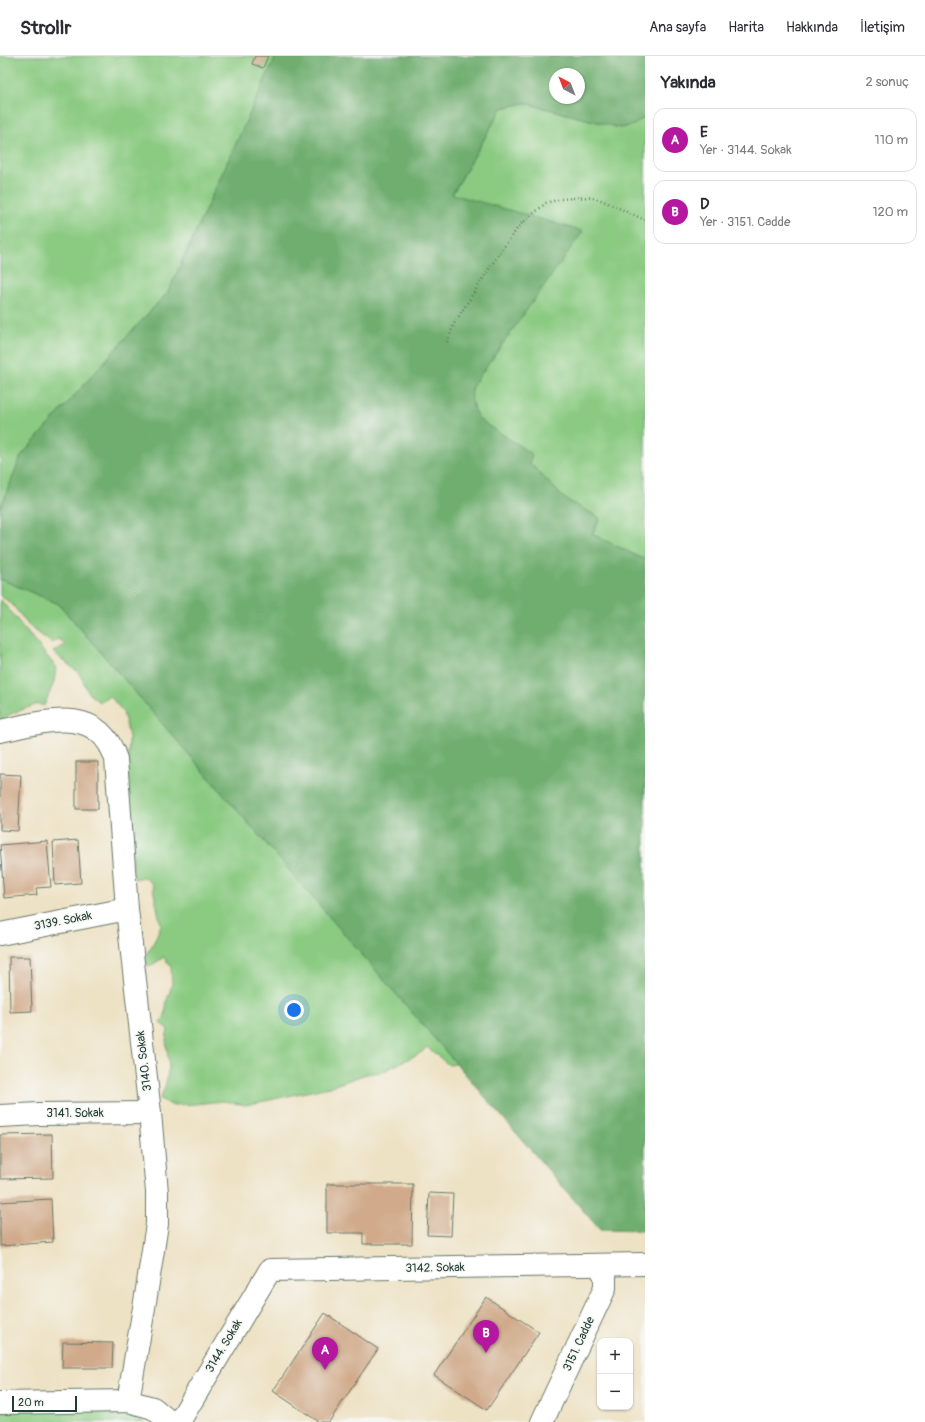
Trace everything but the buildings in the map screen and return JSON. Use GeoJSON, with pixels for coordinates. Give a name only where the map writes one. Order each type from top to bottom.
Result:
{"type":"FeatureCollection","features":[{"type":"Feature","properties":{"kind":"street","name":"3140. Sokak"},"geometry":{"type":"LineString","coordinates":[[0,731],[58,720],[83,723],[94,728],[105,736],[112,747],[116,759],[127,909],[150,1113],[157,1192],[157,1224],[128,1401]]}},
{"type":"Feature","properties":{"kind":"street","name":"3139. Sokak"},"geometry":{"type":"LineString","coordinates":[[0,934],[127,909]]}},
{"type":"Feature","properties":{"kind":"street","name":"3141. Sokak"},"geometry":{"type":"LineString","coordinates":[[0,1116],[39,1114],[150,1113]]}},
{"type":"Feature","properties":{"kind":"street","name":"3142. Sokak"},"geometry":{"type":"LineString","coordinates":[[270,1270],[645,1264]]}},
{"type":"Feature","properties":{"kind":"street","name":"3151. Cadde"},"geometry":{"type":"LineString","coordinates":[[542,1422],[605,1288],[605,1276],[599,1265]]}},
{"type":"Feature","properties":{"kind":"street","name":"3144. Sokak"},"geometry":{"type":"LineString","coordinates":[[178,1422],[270,1270]]}},
{"type":"Feature","properties":{"kind":"street"},"geometry":{"type":"LineString","coordinates":[[0,1402],[128,1401],[153,1408],[170,1422]]}},
{"type":"Feature","properties":{"kind":"path"},"geometry":{"type":"LineString","coordinates":[[447,342],[455,322],[498,255],[520,226],[546,203],[561,199],[588,197],[601,200],[645,220]]}},
{"type":"Feature","properties":{"kind":"green space"},"geometry":{"type":"Polygon","coordinates":[[[0,56],[276,56],[168,292],[21,456],[0,509],[0,56]]]}},
{"type":"Feature","properties":{"kind":"green space"},"geometry":{"type":"Polygon","coordinates":[[[276,56],[645,56],[645,116],[634,125],[620,128],[525,103],[502,108],[452,194],[583,231],[472,387],[473,406],[475,413],[484,423],[532,455],[529,463],[565,499],[600,518],[592,534],[645,560],[645,1231],[600,1230],[59,604],[0,579],[0,509],[21,456],[168,292],[276,56]]]}},
{"type":"Feature","properties":{"kind":"green space"},"geometry":{"type":"Polygon","coordinates":[[[525,103],[620,128],[634,125],[645,116],[645,560],[592,534],[600,518],[565,499],[507,437],[482,423],[475,412],[471,399],[472,387],[452,195],[502,108],[525,103]]]}},
{"type":"Feature","properties":{"kind":"green space"},"geometry":{"type":"Polygon","coordinates":[[[0,579],[59,604],[457,1064],[449,1065],[427,1047],[422,1052],[382,1072],[366,1074],[329,1087],[245,1105],[224,1101],[171,1105],[160,1099],[165,1087],[169,1067],[166,1040],[168,1029],[160,1023],[165,1016],[167,1000],[172,985],[171,967],[164,957],[149,967],[144,958],[154,942],[161,925],[152,884],[145,877],[134,879],[127,779],[129,737],[123,712],[110,696],[99,702],[89,694],[79,673],[53,652],[65,645],[59,639],[52,643],[29,626],[11,603],[0,596],[0,579]]]}},
{"type":"Feature","properties":{"kind":"green space"},"geometry":{"type":"Polygon","coordinates":[[[0,599],[56,667],[54,682],[44,706],[38,704],[13,713],[0,720],[0,599]]]}},
{"type":"Feature","properties":{"kind":"green space"},"geometry":{"type":"Polygon","coordinates":[[[118,1407],[134,1414],[144,1422],[0,1422],[0,1411],[118,1407]]]}},
{"type":"Feature","properties":{"kind":"place","name":"D"},"geometry":{"type":"Point","coordinates":[486,1353]}},
{"type":"Feature","properties":{"kind":"place","name":"E"},"geometry":{"type":"Point","coordinates":[325,1370]}}]}
